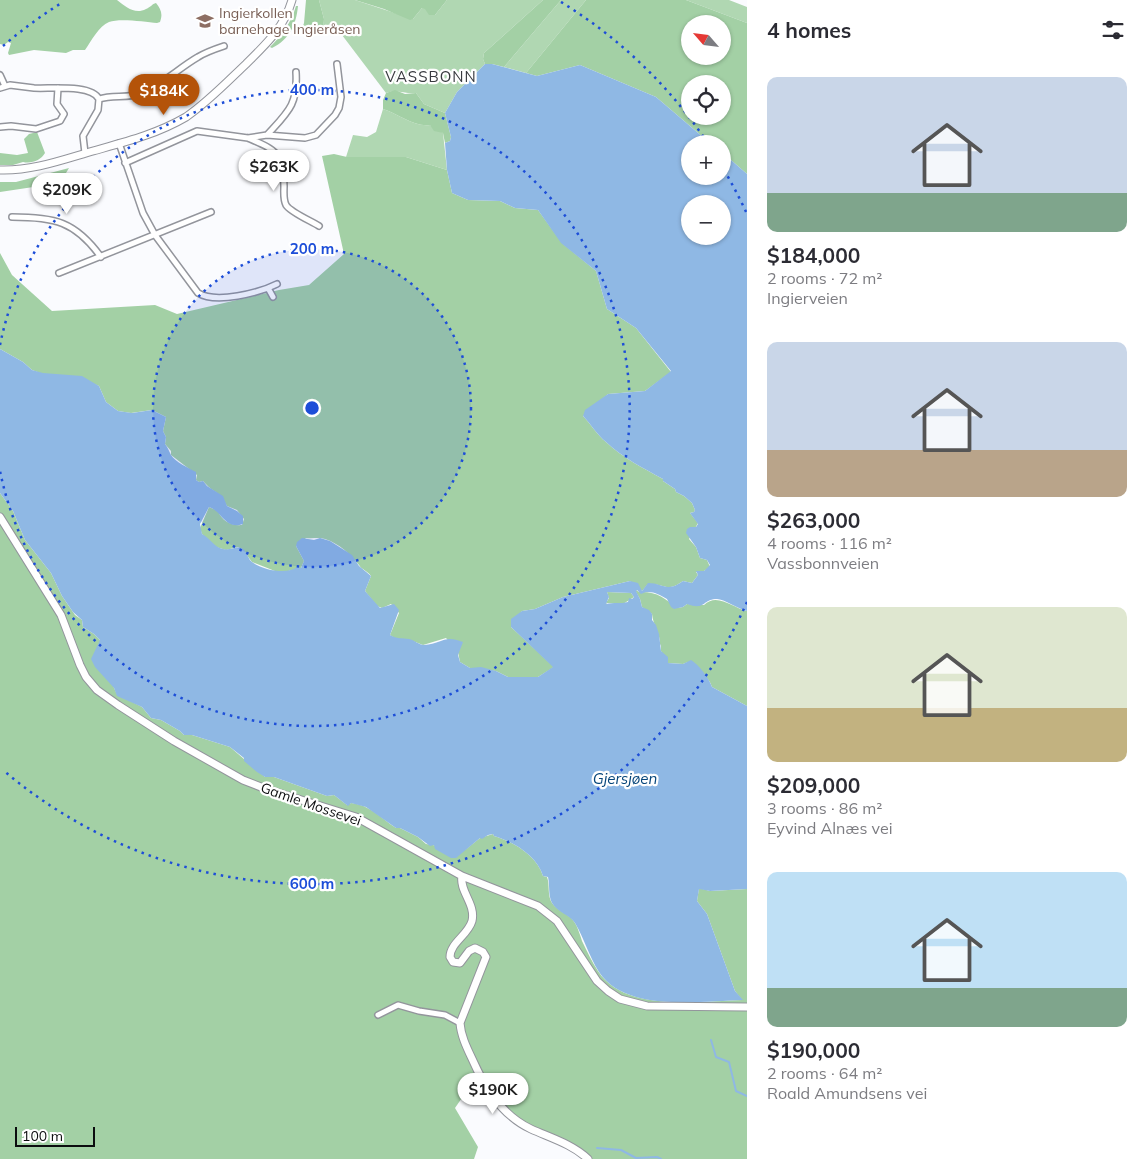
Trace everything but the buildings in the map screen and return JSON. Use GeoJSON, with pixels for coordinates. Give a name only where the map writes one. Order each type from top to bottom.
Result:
{"type":"FeatureCollection","features":[{"type":"Feature","properties":{"kind":"main road"},"geometry":{"type":"LineString","coordinates":[[0,170],[20,170],[40,166],[165,128],[184,117],[201,106],[272,38],[283,24],[292,0]]}},
{"type":"Feature","properties":{"kind":"main road","name":"Gamle Mossevei"},"geometry":{"type":"LineString","coordinates":[[0,517],[61,615],[83,672],[93,686],[104,696],[164,735],[236,777],[266,789],[356,818],[462,876],[528,900],[548,912],[557,921],[597,981],[620,999],[647,1006],[747,1007]]}},
{"type":"Feature","properties":{"kind":"main road"},"geometry":{"type":"LineString","coordinates":[[462,876],[461,882],[471,904],[472,918],[467,931],[452,949],[450,957],[453,962],[460,963],[469,951],[475,948],[483,952],[486,957],[460,1023],[462,1035],[476,1067],[503,1110],[515,1120],[572,1147],[588,1159]]}},
{"type":"Feature","properties":{"kind":"street"},"geometry":{"type":"LineString","coordinates":[[99,99],[106,97],[126,98],[145,92],[182,70],[201,55],[224,46]]}},
{"type":"Feature","properties":{"kind":"street"},"geometry":{"type":"LineString","coordinates":[[248,138],[267,135],[310,138],[316,135],[335,115],[341,97],[337,64]]}},
{"type":"Feature","properties":{"kind":"street"},"geometry":{"type":"LineString","coordinates":[[267,135],[285,116],[292,105],[297,89],[296,72]]}},
{"type":"Feature","properties":{"kind":"street"},"geometry":{"type":"LineString","coordinates":[[0,75],[2,87],[58,88],[92,92],[99,99]]}},
{"type":"Feature","properties":{"kind":"street"},"geometry":{"type":"LineString","coordinates":[[0,127],[11,126],[36,129],[60,121],[64,114],[57,104],[58,88]]}},
{"type":"Feature","properties":{"kind":"street"},"geometry":{"type":"LineString","coordinates":[[85,153],[83,136],[98,110],[99,99]]}},
{"type":"Feature","properties":{"kind":"street"},"geometry":{"type":"LineString","coordinates":[[125,163],[197,131],[248,138],[265,144],[274,151],[282,165],[286,205],[319,226]]}},
{"type":"Feature","properties":{"kind":"street"},"geometry":{"type":"LineString","coordinates":[[119,143],[138,201],[155,235],[192,287],[203,296],[219,298],[268,288],[277,284]]}},
{"type":"Feature","properties":{"kind":"street"},"geometry":{"type":"LineString","coordinates":[[59,273],[210,212]]}},
{"type":"Feature","properties":{"kind":"street"},"geometry":{"type":"LineString","coordinates":[[12,217],[44,218],[68,226],[87,239],[101,257]]}},
{"type":"Feature","properties":{"kind":"street"},"geometry":{"type":"LineString","coordinates":[[268,288],[273,297]]}},
{"type":"Feature","properties":{"kind":"street"},"geometry":{"type":"LineString","coordinates":[[378,1015],[398,1005],[445,1015],[460,1023]]}},
{"type":"Feature","properties":{"kind":"green space"},"geometry":{"type":"Polygon","coordinates":[[[0,0],[117,0],[134,11],[142,11],[156,3],[161,16],[160,22],[157,23],[126,20],[109,22],[99,30],[85,50],[73,50],[66,53],[34,50],[9,55],[11,43],[0,44],[0,0]]]}},
{"type":"Feature","properties":{"kind":"green space"},"geometry":{"type":"Polygon","coordinates":[[[306,0],[319,0],[324,19],[323,34],[308,35],[301,32],[304,23],[306,0]]]}},
{"type":"Feature","properties":{"kind":"green space"},"geometry":{"type":"Polygon","coordinates":[[[319,0],[355,0],[413,19],[422,8],[435,15],[447,0],[543,0],[484,53],[483,59],[485,64],[457,92],[445,113],[424,104],[416,93],[394,91],[386,93],[342,35],[323,34],[324,19],[319,0]]]}},
{"type":"Feature","properties":{"kind":"green space"},"geometry":{"type":"Polygon","coordinates":[[[355,0],[447,0],[435,15],[429,15],[422,8],[410,20],[355,0]]]}},
{"type":"Feature","properties":{"kind":"green space"},"geometry":{"type":"Polygon","coordinates":[[[543,0],[561,0],[504,67],[485,64],[483,59],[484,53],[543,0]]]}},
{"type":"Feature","properties":{"kind":"green space"},"geometry":{"type":"Polygon","coordinates":[[[561,0],[586,0],[526,73],[504,67],[561,0]]]}},
{"type":"Feature","properties":{"kind":"green space"},"geometry":{"type":"Polygon","coordinates":[[[586,0],[686,0],[726,15],[681,15],[681,65],[731,65],[731,17],[747,23],[747,174],[731,160],[731,135],[700,135],[689,125],[731,125],[731,75],[681,75],[681,118],[656,97],[580,65],[537,76],[526,73],[586,0]]]}},
{"type":"Feature","properties":{"kind":"green space"},"geometry":{"type":"Polygon","coordinates":[[[686,0],[729,0],[747,7],[747,23],[731,17],[731,15],[726,15],[686,0]]]}},
{"type":"Feature","properties":{"kind":"green space"},"geometry":{"type":"Polygon","coordinates":[[[296,6],[298,6],[294,25],[288,36],[272,48],[270,47],[286,28],[296,6]]]}},
{"type":"Feature","properties":{"kind":"green space"},"geometry":{"type":"Polygon","coordinates":[[[395,90],[405,94],[416,93],[424,104],[445,113],[451,137],[450,141],[445,143],[443,133],[434,131],[430,125],[412,122],[383,109],[383,100],[386,93],[395,90]]]}},
{"type":"Feature","properties":{"kind":"green space"},"geometry":{"type":"Polygon","coordinates":[[[383,109],[412,122],[430,125],[443,133],[447,170],[406,157],[346,157],[353,135],[367,137],[376,132],[383,109]]]}},
{"type":"Feature","properties":{"kind":"green space"},"geometry":{"type":"Polygon","coordinates":[[[37,132],[45,153],[41,158],[33,162],[0,165],[0,153],[17,155],[28,153],[24,139],[29,134],[37,132]]]}},
{"type":"Feature","properties":{"kind":"green space"},"geometry":{"type":"Polygon","coordinates":[[[334,154],[347,157],[406,157],[447,170],[452,193],[468,200],[500,201],[515,208],[538,210],[562,243],[596,271],[607,309],[636,328],[671,372],[645,391],[608,394],[583,416],[600,436],[619,453],[663,479],[676,492],[692,503],[695,510],[690,513],[698,523],[689,539],[696,547],[700,558],[707,560],[710,567],[704,571],[696,572],[698,575],[692,583],[683,581],[678,585],[669,587],[648,584],[642,591],[630,581],[563,597],[535,609],[522,611],[511,627],[554,667],[538,677],[508,677],[496,671],[470,668],[460,662],[458,652],[446,638],[423,645],[410,640],[396,639],[390,635],[399,613],[391,604],[382,608],[377,606],[365,591],[371,576],[344,550],[323,538],[306,538],[296,546],[304,561],[301,568],[280,573],[252,562],[243,550],[238,547],[226,550],[216,547],[202,534],[200,528],[209,507],[218,511],[224,520],[231,524],[242,525],[244,519],[237,510],[227,506],[219,494],[203,481],[199,482],[196,480],[197,475],[171,455],[171,451],[165,444],[166,437],[163,431],[166,417],[152,410],[131,413],[118,411],[106,402],[99,386],[78,377],[43,374],[32,370],[23,362],[0,349],[0,253],[12,275],[52,311],[155,305],[177,314],[279,290],[309,285],[344,254],[322,156],[334,154]]]}},
{"type":"Feature","properties":{"kind":"green space"},"geometry":{"type":"Polygon","coordinates":[[[69,168],[60,183],[0,192],[0,182],[16,182],[69,168]]]}},
{"type":"Feature","properties":{"kind":"green space"},"geometry":{"type":"Polygon","coordinates":[[[0,493],[13,511],[25,540],[51,573],[62,596],[75,615],[82,620],[83,627],[100,640],[117,694],[142,707],[151,718],[161,720],[184,735],[192,735],[230,747],[265,777],[274,777],[327,796],[334,795],[347,805],[351,803],[364,806],[396,828],[400,828],[418,837],[426,844],[465,850],[480,838],[493,834],[517,846],[536,862],[543,876],[547,877],[552,903],[575,923],[598,971],[610,984],[626,993],[644,999],[664,1002],[742,1000],[735,991],[707,914],[697,901],[699,888],[710,891],[747,889],[747,1159],[587,1159],[511,1117],[479,1073],[455,1108],[478,1147],[474,1159],[0,1159],[0,493]]]}},
{"type":"Feature","properties":{"kind":"green space"},"geometry":{"type":"Polygon","coordinates":[[[636,590],[660,596],[677,608],[687,604],[704,605],[709,601],[720,600],[747,611],[747,706],[712,687],[705,676],[688,662],[683,664],[668,663],[661,651],[659,636],[652,614],[642,607],[636,590]]]}},
{"type":"Feature","properties":{"kind":"green space"},"geometry":{"type":"Polygon","coordinates":[[[607,592],[631,593],[634,597],[623,604],[607,603],[604,606],[603,603],[606,603],[609,598],[607,592]]]}},
{"type":"Feature","properties":{"kind":"water","name":"Gjersjøen"},"geometry":{"type":"Polygon","coordinates":[[[485,64],[492,64],[537,76],[580,65],[656,97],[681,118],[681,125],[689,125],[700,135],[681,135],[681,185],[731,185],[731,160],[747,174],[747,611],[717,599],[698,606],[687,604],[674,609],[667,599],[661,595],[651,592],[641,594],[636,591],[642,607],[649,610],[652,614],[652,620],[659,634],[661,651],[668,657],[668,663],[683,664],[691,660],[703,672],[712,687],[747,706],[747,889],[710,891],[699,889],[697,901],[707,914],[735,991],[743,1000],[665,1002],[627,994],[611,985],[599,972],[575,923],[552,903],[548,877],[543,876],[536,862],[517,846],[493,834],[482,839],[480,838],[456,858],[451,858],[435,849],[434,845],[430,846],[418,837],[400,828],[396,828],[366,807],[351,803],[348,806],[334,795],[327,796],[274,777],[265,777],[244,761],[244,758],[230,747],[192,735],[184,735],[161,720],[151,718],[142,707],[117,696],[114,688],[95,667],[91,659],[100,640],[83,627],[82,620],[73,612],[62,596],[51,573],[25,540],[13,511],[0,493],[0,349],[23,362],[32,370],[43,373],[82,376],[99,386],[106,402],[118,411],[132,413],[152,410],[166,417],[163,431],[166,437],[165,444],[173,458],[196,472],[196,480],[199,482],[203,481],[207,486],[223,496],[227,506],[243,516],[243,524],[232,525],[214,509],[209,507],[200,524],[202,534],[217,546],[226,549],[241,548],[256,565],[268,569],[288,571],[297,567],[301,568],[304,561],[296,546],[297,542],[302,538],[314,540],[320,538],[330,541],[352,555],[359,566],[371,576],[365,591],[380,608],[394,604],[399,610],[390,635],[424,645],[447,639],[463,642],[458,655],[460,662],[470,668],[481,667],[508,677],[538,677],[553,667],[511,627],[511,619],[522,611],[535,609],[563,597],[630,581],[638,583],[642,591],[648,583],[669,587],[678,585],[683,581],[692,583],[698,575],[696,571],[704,571],[710,565],[707,560],[700,558],[696,547],[686,533],[687,529],[696,527],[698,524],[690,513],[695,510],[692,503],[676,492],[663,479],[619,453],[600,436],[583,416],[585,410],[608,394],[645,391],[671,371],[636,328],[607,309],[596,271],[561,243],[538,210],[515,208],[500,201],[468,200],[452,193],[447,170],[445,143],[450,141],[451,137],[445,113],[457,92],[485,64]],[[607,592],[609,597],[606,604],[628,602],[629,598],[632,599],[634,597],[631,593],[607,592]]]}},
{"type":"Feature","properties":{"kind":"waterway"},"geometry":{"type":"LineString","coordinates":[[711,1040],[716,1057],[729,1062],[736,1091],[747,1096]]}},
{"type":"Feature","properties":{"kind":"waterway"},"geometry":{"type":"LineString","coordinates":[[597,1148],[621,1150],[636,1158],[657,1157],[661,1159]]}},
{"type":"Feature","properties":{"kind":"place","name":"Ingierkollen barnehage Ingieråsen"},"geometry":{"type":"Point","coordinates":[205,21]}},
{"type":"Feature","properties":{"kind":"district","name":"VASSBONN"},"geometry":{"type":"Point","coordinates":[431,76]}}]}
